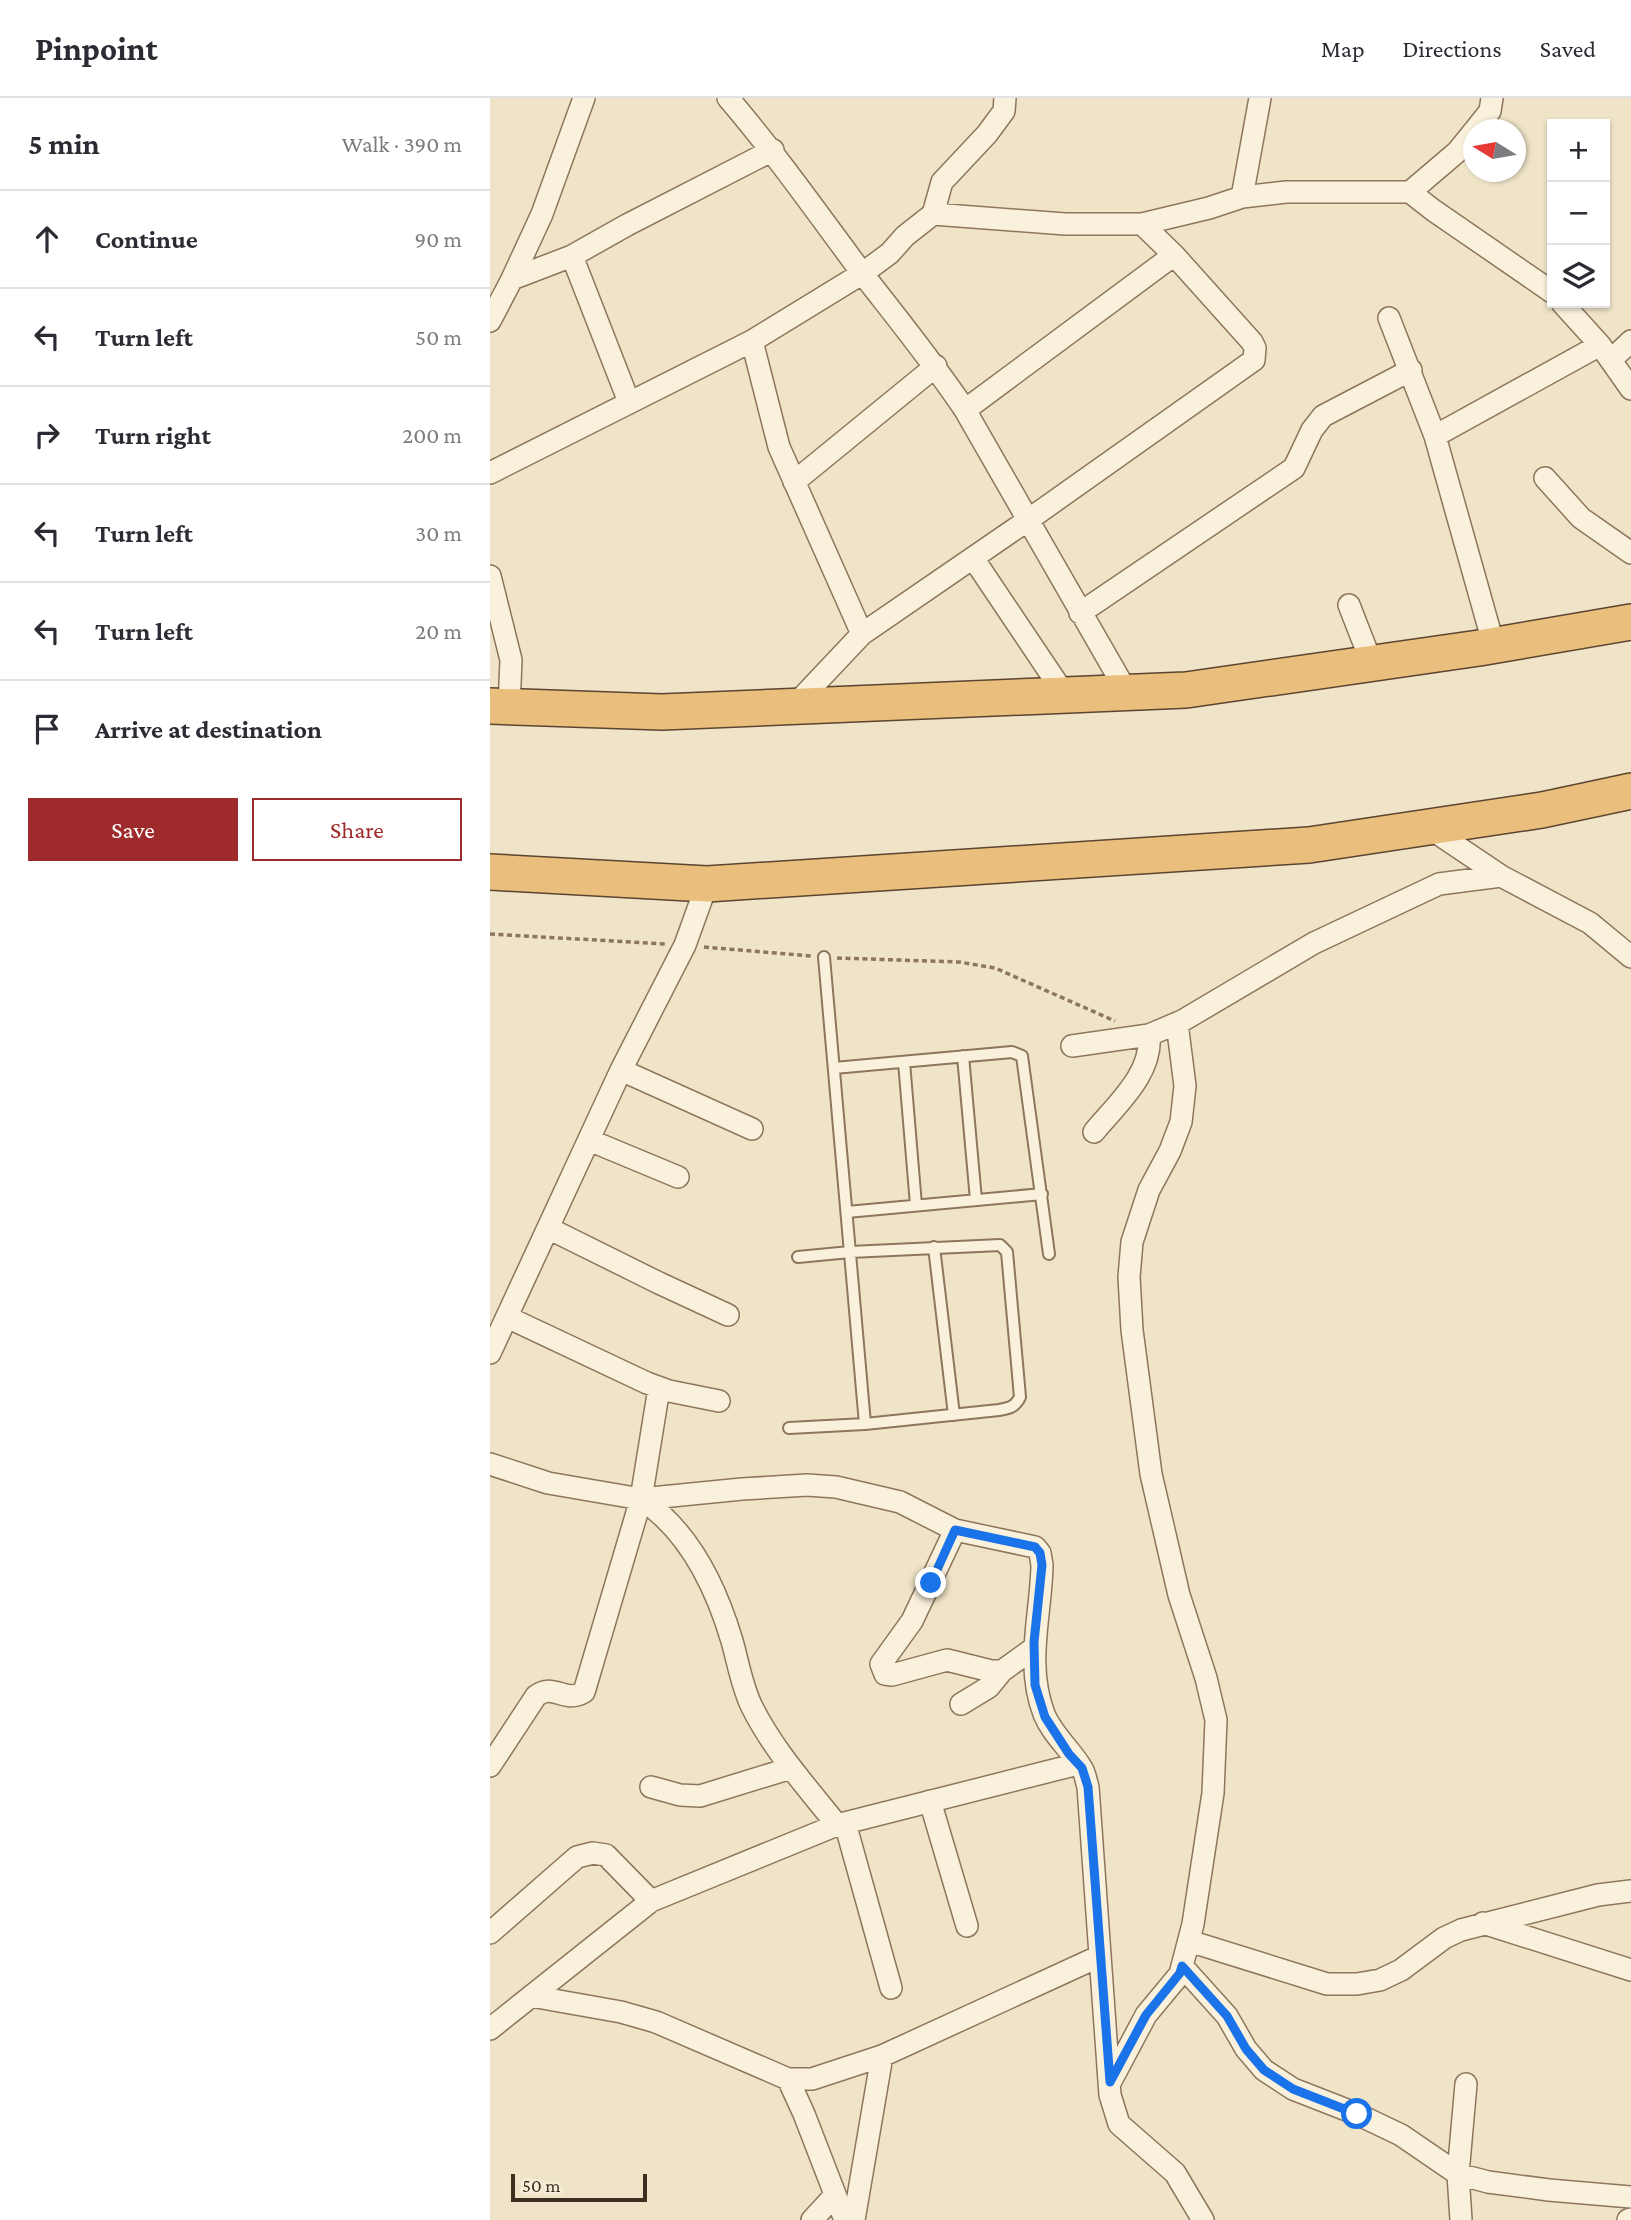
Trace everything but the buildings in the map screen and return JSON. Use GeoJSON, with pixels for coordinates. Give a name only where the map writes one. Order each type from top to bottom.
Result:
{"type":"FeatureCollection","features":[{"type":"Feature","properties":{"kind":"highway"},"geometry":{"type":"LineString","coordinates":[[500,706],[662,712],[1186,690],[1494,646],[1631,622]]}},
{"type":"Feature","properties":{"kind":"highway"},"geometry":{"type":"LineString","coordinates":[[490,872],[707,884],[1309,845],[1542,810],[1631,790]]}},
{"type":"Feature","properties":{"kind":"street"},"geometry":{"type":"LineString","coordinates":[[491,314],[512,279],[542,214],[584,98]]}},
{"type":"Feature","properties":{"kind":"street"},"geometry":{"type":"LineString","coordinates":[[728,98],[773,150],[863,273],[936,366],[965,410],[1128,694]]}},
{"type":"Feature","properties":{"kind":"street"},"geometry":{"type":"LineString","coordinates":[[490,473],[752,341],[863,273],[890,253],[905,236],[933,214],[942,182],[987,134],[1004,111],[1005,98]]}},
{"type":"Feature","properties":{"kind":"street"},"geometry":{"type":"LineString","coordinates":[[1242,197],[1260,98]]}},
{"type":"Feature","properties":{"kind":"street"},"geometry":{"type":"LineString","coordinates":[[1479,119],[1487,102]]}},
{"type":"Feature","properties":{"kind":"street"},"geometry":{"type":"LineString","coordinates":[[1410,192],[1463,144]]}},
{"type":"Feature","properties":{"kind":"street"},"geometry":{"type":"LineString","coordinates":[[512,279],[572,256],[773,150]]}},
{"type":"Feature","properties":{"kind":"street"},"geometry":{"type":"LineString","coordinates":[[933,214],[1065,224],[1142,224],[1242,197],[1286,192],[1410,192],[1547,288]]}},
{"type":"Feature","properties":{"kind":"street"},"geometry":{"type":"LineString","coordinates":[[794,706],[862,634],[1254,359],[1255,348],[1252,342],[1174,255],[1142,224]]}},
{"type":"Feature","properties":{"kind":"street"},"geometry":{"type":"LineString","coordinates":[[965,410],[1174,255]]}},
{"type":"Feature","properties":{"kind":"street"},"geometry":{"type":"LineString","coordinates":[[572,256],[629,402]]}},
{"type":"Feature","properties":{"kind":"street"},"geometry":{"type":"LineString","coordinates":[[1566,308],[1606,353],[1631,389]]}},
{"type":"Feature","properties":{"kind":"street"},"geometry":{"type":"LineString","coordinates":[[1389,318],[1435,436],[1494,646]]}},
{"type":"Feature","properties":{"kind":"street"},"geometry":{"type":"LineString","coordinates":[[752,341],[779,447],[862,634]]}},
{"type":"Feature","properties":{"kind":"street"},"geometry":{"type":"LineString","coordinates":[[1435,436],[1631,341]]}},
{"type":"Feature","properties":{"kind":"street"},"geometry":{"type":"LineString","coordinates":[[794,482],[936,366]]}},
{"type":"Feature","properties":{"kind":"street"},"geometry":{"type":"LineString","coordinates":[[1080,612],[1294,468],[1312,430],[1324,416],[1411,370]]}},
{"type":"Feature","properties":{"kind":"street"},"geometry":{"type":"LineString","coordinates":[[1545,478],[1581,518],[1631,553]]}},
{"type":"Feature","properties":{"kind":"street"},"geometry":{"type":"LineString","coordinates":[[973,558],[1065,695]]}},
{"type":"Feature","properties":{"kind":"street"},"geometry":{"type":"LineString","coordinates":[[490,576],[511,660],[500,706]]}},
{"type":"Feature","properties":{"kind":"street"},"geometry":{"type":"LineString","coordinates":[[1349,605],[1372,664]]}},
{"type":"Feature","properties":{"kind":"street"},"geometry":{"type":"LineString","coordinates":[[1429,827],[1501,876],[1590,923],[1631,957]]}},
{"type":"Feature","properties":{"kind":"street"},"geometry":{"type":"LineString","coordinates":[[1072,1046],[1149,1035],[1177,1023],[1314,943],[1439,884],[1501,876]]}},
{"type":"Feature","properties":{"kind":"street"},"geometry":{"type":"LineString","coordinates":[[490,1353],[621,1070],[685,945],[707,884]]}},
{"type":"Feature","properties":{"kind":"street"},"geometry":{"type":"LineString","coordinates":[[1110,2082],[1146,2015],[1180,1973],[1189,1941],[1213,1793],[1216,1720],[1206,1678],[1179,1595],[1151,1474],[1132,1329],[1129,1277],[1132,1242],[1149,1190],[1170,1151],[1181,1122],[1185,1086],[1177,1023]]}},
{"type":"Feature","properties":{"kind":"street"},"geometry":{"type":"LineString","coordinates":[[1094,1132],[1139,1077],[1148,1058],[1149,1035]]}},
{"type":"Feature","properties":{"kind":"street"},"geometry":{"type":"LineString","coordinates":[[621,1070],[752,1129]]}},
{"type":"Feature","properties":{"kind":"street"},"geometry":{"type":"LineString","coordinates":[[589,1140],[678,1177]]}},
{"type":"Feature","properties":{"kind":"street"},"geometry":{"type":"LineString","coordinates":[[548,1228],[728,1315]]}},
{"type":"Feature","properties":{"kind":"street"},"geometry":{"type":"LineString","coordinates":[[507,1317],[659,1388],[719,1401]]}},
{"type":"Feature","properties":{"kind":"street"},"geometry":{"type":"LineString","coordinates":[[490,1766],[541,1692],[552,1690],[576,1697],[584,1692],[641,1499],[659,1388]]}},
{"type":"Feature","properties":{"kind":"street"},"geometry":{"type":"LineString","coordinates":[[490,1464],[548,1483],[641,1499],[741,1489],[836,1487],[900,1502],[955,1530],[1035,1547],[1040,1553],[1042,1576],[1034,1648],[1035,1685],[1045,1717],[1069,1754],[1079,1763],[1088,1787],[1110,2095],[1119,2124],[1175,2174],[1203,2220]]}},
{"type":"Feature","properties":{"kind":"street"},"geometry":{"type":"LineString","coordinates":[[641,1499],[660,1511],[686,1542],[706,1577],[728,1628],[751,1705],[768,1736],[841,1824],[891,1988]]}},
{"type":"Feature","properties":{"kind":"street"},"geometry":{"type":"LineString","coordinates":[[955,1530],[912,1621],[881,1664],[882,1670],[885,1674],[892,1675],[947,1660],[991,1671],[1002,1671]]}},
{"type":"Feature","properties":{"kind":"street"},"geometry":{"type":"LineString","coordinates":[[961,1704],[989,1687],[1002,1671],[1034,1648]]}},
{"type":"Feature","properties":{"kind":"street"},"geometry":{"type":"LineString","coordinates":[[490,2029],[651,1901],[841,1824],[1079,1763]]}},
{"type":"Feature","properties":{"kind":"street"},"geometry":{"type":"LineString","coordinates":[[651,1787],[680,1795],[699,1796],[792,1768]]}},
{"type":"Feature","properties":{"kind":"street"},"geometry":{"type":"LineString","coordinates":[[930,1801],[967,1926]]}},
{"type":"Feature","properties":{"kind":"street"},"geometry":{"type":"LineString","coordinates":[[490,1933],[577,1857],[593,1853],[606,1855],[651,1901]]}},
{"type":"Feature","properties":{"kind":"street"},"geometry":{"type":"LineString","coordinates":[[1189,1941],[1327,1983],[1357,1984],[1380,1980],[1401,1970],[1444,1938],[1482,1923],[1598,1895],[1631,1891]]}},
{"type":"Feature","properties":{"kind":"street"},"geometry":{"type":"LineString","coordinates":[[1482,1923],[1631,1970]]}},
{"type":"Feature","properties":{"kind":"street"},"geometry":{"type":"LineString","coordinates":[[531,1996],[621,2012],[656,2022],[788,2079],[812,2079],[882,2056],[1100,1956]]}},
{"type":"Feature","properties":{"kind":"street"},"geometry":{"type":"LineString","coordinates":[[1182,1966],[1227,2016],[1246,2049],[1264,2070],[1293,2089],[1401,2135],[1458,2174],[1488,2182],[1631,2197]]}},
{"type":"Feature","properties":{"kind":"street"},"geometry":{"type":"LineString","coordinates":[[854,2220],[882,2056]]}},
{"type":"Feature","properties":{"kind":"street"},"geometry":{"type":"LineString","coordinates":[[788,2079],[845,2220]]}},
{"type":"Feature","properties":{"kind":"street"},"geometry":{"type":"LineString","coordinates":[[1461,2220],[1458,2174],[1466,2084]]}},
{"type":"Feature","properties":{"kind":"street"},"geometry":{"type":"LineString","coordinates":[[812,2220],[835,2195]]}},
{"type":"Feature","properties":{"kind":"lane"},"geometry":{"type":"LineString","coordinates":[[824,957],[865,1423]]}},
{"type":"Feature","properties":{"kind":"lane"},"geometry":{"type":"LineString","coordinates":[[834,1068],[1018,1053],[1025,1060],[1049,1254]]}},
{"type":"Feature","properties":{"kind":"lane"},"geometry":{"type":"LineString","coordinates":[[964,1056],[976,1200]]}},
{"type":"Feature","properties":{"kind":"lane"},"geometry":{"type":"LineString","coordinates":[[904,1062],[916,1205]]}},
{"type":"Feature","properties":{"kind":"lane"},"geometry":{"type":"LineString","coordinates":[[847,1212],[1042,1194]]}},
{"type":"Feature","properties":{"kind":"lane"},"geometry":{"type":"LineString","coordinates":[[789,1428],[1010,1408],[1020,1397],[1007,1252],[1000,1245],[799,1257]]}},
{"type":"Feature","properties":{"kind":"lane"},"geometry":{"type":"LineString","coordinates":[[934,1247],[954,1415]]}},
{"type":"Feature","properties":{"kind":"route"},"geometry":{"type":"LineString","coordinates":[[931,1583],[955,1530],[1035,1547],[1040,1553],[1042,1576],[1034,1642],[1035,1685],[1045,1717],[1069,1754],[1082,1768],[1088,1787],[1110,2082],[1146,2015],[1180,1973],[1182,1966],[1227,2016],[1246,2049],[1264,2070],[1293,2089],[1357,2114]]}}]}
